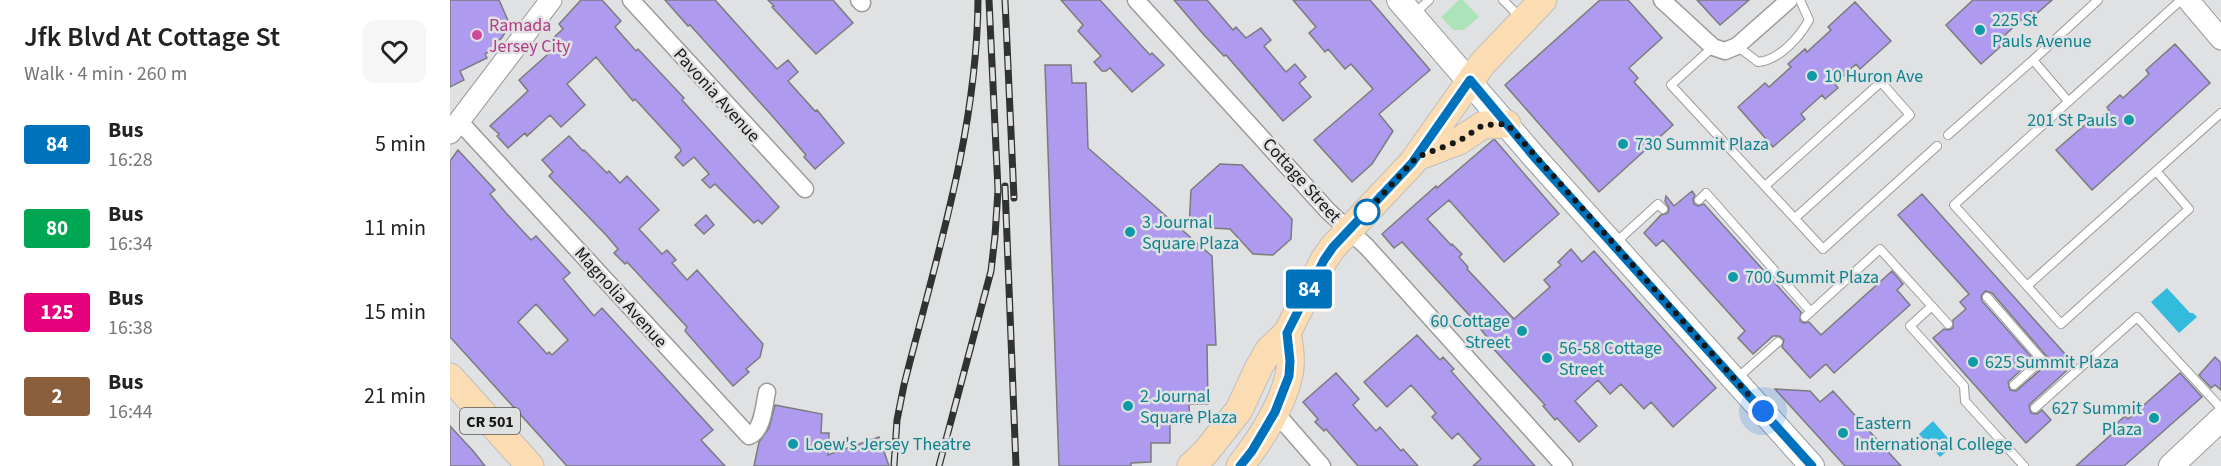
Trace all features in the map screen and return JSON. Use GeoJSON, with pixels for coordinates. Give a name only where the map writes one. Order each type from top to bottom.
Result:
{"type":"FeatureCollection","features":[{"type":"Feature","properties":{"kind":"main road"},"geometry":{"type":"LineString","coordinates":[[1214,466],[1269,350],[1287,333],[1324,260],[1333,247],[1417,157],[1470,80],[1543,0]]}},
{"type":"Feature","properties":{"kind":"main road"},"geometry":{"type":"LineString","coordinates":[[1414,5],[1470,80],[1507,124],[1812,466]]}},
{"type":"Feature","properties":{"kind":"main road"},"geometry":{"type":"LineString","coordinates":[[1417,157],[1459,141],[1483,125],[1507,124]]}},
{"type":"Feature","properties":{"kind":"main road"},"geometry":{"type":"LineString","coordinates":[[1240,466],[1252,451],[1275,412],[1289,376],[1287,333]]}},
{"type":"Feature","properties":{"kind":"main road","name":"CR 501"},"geometry":{"type":"LineString","coordinates":[[450,377],[530,466]]}},
{"type":"Feature","properties":{"kind":"main road"},"geometry":{"type":"LineString","coordinates":[[1191,466],[1205,453],[1239,410]]}},
{"type":"Feature","properties":{"kind":"main road"},"geometry":{"type":"LineString","coordinates":[[2171,466],[2221,419]]}},
{"type":"Feature","properties":{"kind":"street"},"geometry":{"type":"LineString","coordinates":[[454,127],[551,0]]}},
{"type":"Feature","properties":{"kind":"street","name":"Pavonia Avenue"},"geometry":{"type":"LineString","coordinates":[[631,0],[805,189]]}},
{"type":"Feature","properties":{"kind":"street","name":"Cottage Street"},"geometry":{"type":"LineString","coordinates":[[1136,0],[1328,211],[1367,247],[1564,466]]}},
{"type":"Feature","properties":{"kind":"street"},"geometry":{"type":"LineString","coordinates":[[1662,0],[1713,47],[1725,51],[1737,46],[1790,0]]}},
{"type":"Feature","properties":{"kind":"street"},"geometry":{"type":"LineString","coordinates":[[2188,0],[2221,39]]}},
{"type":"Feature","properties":{"kind":"street","name":"Magnolia Avenue"},"geometry":{"type":"LineString","coordinates":[[454,127],[749,436],[754,434],[758,428],[767,392]]}},
{"type":"Feature","properties":{"kind":"street"},"geometry":{"type":"LineString","coordinates":[[1275,412],[1322,466]]}},
{"type":"Feature","properties":{"kind":"lane"},"geometry":{"type":"LineString","coordinates":[[1503,0],[1523,20]]}},
{"type":"Feature","properties":{"kind":"lane"},"geometry":{"type":"LineString","coordinates":[[1737,46],[1758,62],[1771,61],[1803,32],[1809,20],[1800,0]]}},
{"type":"Feature","properties":{"kind":"lane"},"geometry":{"type":"LineString","coordinates":[[1948,135],[2098,0]]}},
{"type":"Feature","properties":{"kind":"lane"},"geometry":{"type":"LineString","coordinates":[[2157,172],[2189,209],[2061,324],[1954,205],[2181,0]]}},
{"type":"Feature","properties":{"kind":"lane"},"geometry":{"type":"LineString","coordinates":[[1713,47],[1671,85],[1823,249],[1937,146]]}},
{"type":"Feature","properties":{"kind":"lane"},"geometry":{"type":"LineString","coordinates":[[2033,60],[2068,101]]}},
{"type":"Feature","properties":{"kind":"lane"},"geometry":{"type":"LineString","coordinates":[[1765,186],[1881,82],[1910,115],[1795,218]]}},
{"type":"Feature","properties":{"kind":"lane"},"geometry":{"type":"LineString","coordinates":[[2027,286],[2157,172],[2221,112]]}},
{"type":"Feature","properties":{"kind":"lane"},"geometry":{"type":"LineString","coordinates":[[1699,200],[1706,193],[1808,315],[1880,249],[1948,324]]}},
{"type":"Feature","properties":{"kind":"lane"},"geometry":{"type":"LineString","coordinates":[[1613,244],[1658,204],[1663,208]]}},
{"type":"Feature","properties":{"kind":"lane"},"geometry":{"type":"LineString","coordinates":[[1987,297],[2042,360],[2014,385]]}},
{"type":"Feature","properties":{"kind":"lane"},"geometry":{"type":"LineString","coordinates":[[1932,306],[1910,326],[1964,386],[1965,401],[2024,466]]}},
{"type":"Feature","properties":{"kind":"lane"},"geometry":{"type":"LineString","coordinates":[[2035,408],[2137,317],[2221,408]]}},
{"type":"Feature","properties":{"kind":"lane"},"geometry":{"type":"LineString","coordinates":[[1735,380],[1778,342]]}},
{"type":"Feature","properties":{"kind":"green space"},"geometry":{"type":"Polygon","coordinates":[[[1459,0],[1463,0],[1479,17],[1464,30],[1453,30],[1441,17],[1459,0]]]}},
{"type":"Feature","properties":{"kind":"water"},"geometry":{"type":"Polygon","coordinates":[[[2167,288],[2190,313],[2197,317],[2179,333],[2151,302],[2167,288]]]}},
{"type":"Feature","properties":{"kind":"water"},"geometry":{"type":"Polygon","coordinates":[[[1933,421],[1954,445],[1940,457],[1919,434],[1933,421]]]}},
{"type":"Feature","properties":{"kind":"building","name":"Ramada Jersey City"},"geometry":{"type":"Polygon","coordinates":[[[450,0],[499,0],[510,25],[501,39],[496,41],[498,44],[494,49],[485,54],[487,58],[460,71],[464,80],[450,87],[450,0]]]}},
{"type":"Feature","properties":{"kind":"building"},"geometry":{"type":"Polygon","coordinates":[[[581,0],[602,0],[621,21],[615,27],[684,98],[682,100],[779,207],[762,224],[758,220],[754,223],[715,184],[710,188],[702,180],[709,174],[694,157],[683,166],[675,157],[681,151],[680,148],[635,99],[633,101],[596,57],[567,84],[585,105],[561,127],[550,115],[527,136],[525,133],[508,148],[497,136],[499,134],[490,126],[528,91],[519,80],[557,46],[551,40],[563,29],[559,24],[581,0]]]}},
{"type":"Feature","properties":{"kind":"building"},"geometry":{"type":"Polygon","coordinates":[[[665,0],[715,0],[777,69],[788,60],[798,72],[788,81],[815,111],[817,110],[844,143],[815,169],[774,118],[665,0]]]}},
{"type":"Feature","properties":{"kind":"building"},"geometry":{"type":"Polygon","coordinates":[[[768,0],[833,0],[853,23],[816,54],[768,0]]]}},
{"type":"Feature","properties":{"kind":"building"},"geometry":{"type":"Polygon","coordinates":[[[1061,0],[1100,0],[1150,55],[1152,53],[1164,65],[1132,92],[1110,68],[1102,71],[1094,62],[1101,56],[1078,31],[1083,25],[1061,0]]]}},
{"type":"Feature","properties":{"kind":"building"},"geometry":{"type":"Polygon","coordinates":[[[1174,0],[1207,0],[1233,30],[1236,27],[1246,38],[1261,28],[1271,40],[1264,46],[1286,72],[1295,64],[1306,77],[1299,83],[1311,97],[1283,121],[1226,55],[1224,56],[1204,35],[1174,0]]]}},
{"type":"Feature","properties":{"kind":"building"},"geometry":{"type":"Polygon","coordinates":[[[1293,0],[1370,0],[1430,70],[1379,114],[1393,131],[1372,164],[1352,182],[1314,140],[1373,89],[1351,64],[1345,69],[1328,49],[1325,52],[1309,33],[1316,27],[1293,0]]]}},
{"type":"Feature","properties":{"kind":"building"},"geometry":{"type":"Polygon","coordinates":[[[1600,0],[1628,0],[1662,38],[1629,68],[1638,78],[1634,82],[1673,125],[1599,192],[1505,85],[1600,0]]]}},
{"type":"Feature","properties":{"kind":"building"},"geometry":{"type":"Polygon","coordinates":[[[1697,0],[1749,0],[1720,25],[1697,0]]]}},
{"type":"Feature","properties":{"kind":"building","name":"225 St Pauls Avenue"},"geometry":{"type":"Polygon","coordinates":[[[1973,0],[2052,0],[2035,15],[2031,11],[2005,35],[2009,39],[1981,64],[1946,25],[1973,0]]]}},
{"type":"Feature","properties":{"kind":"building","name":"10 Huron Ave"},"geometry":{"type":"Polygon","coordinates":[[[1855,2],[1891,41],[1860,69],[1856,64],[1835,84],[1838,88],[1825,99],[1822,95],[1801,114],[1805,119],[1773,147],[1738,107],[1765,83],[1769,87],[1791,67],[1788,64],[1805,49],[1807,52],[1831,30],[1828,27],[1855,2]]]}},
{"type":"Feature","properties":{"kind":"building","name":"201 St Pauls"},"geometry":{"type":"Polygon","coordinates":[[[2175,44],[2210,83],[2092,190],[2056,150],[2087,123],[2090,127],[2109,110],[2107,107],[2120,95],[2123,98],[2149,74],[2146,70],[2175,44]]]}},
{"type":"Feature","properties":{"kind":"building"},"geometry":{"type":"Polygon","coordinates":[[[1045,65],[1071,65],[1072,83],[1086,83],[1088,148],[1212,256],[1216,345],[1207,345],[1208,404],[1189,404],[1190,423],[1170,423],[1170,443],[1151,443],[1151,462],[1131,463],[1131,466],[1059,466],[1045,65]]]}},
{"type":"Feature","properties":{"kind":"building"},"geometry":{"type":"Polygon","coordinates":[[[569,136],[620,183],[627,176],[659,210],[639,229],[662,254],[667,250],[676,260],[672,263],[687,280],[697,270],[763,344],[760,357],[746,369],[749,372],[733,386],[685,331],[687,327],[627,262],[625,264],[614,253],[618,249],[549,176],[553,172],[542,160],[569,136]]]}},
{"type":"Feature","properties":{"kind":"building"},"geometry":{"type":"Polygon","coordinates":[[[1493,140],[1559,214],[1504,262],[1449,200],[1427,219],[1462,254],[1459,257],[1468,267],[1467,269],[1514,319],[1550,287],[1544,280],[1561,265],[1558,262],[1571,249],[1582,262],[1594,251],[1716,388],[1673,427],[1651,402],[1644,409],[1621,384],[1610,394],[1598,380],[1575,401],[1597,426],[1579,442],[1557,418],[1555,420],[1543,406],[1545,405],[1489,344],[1491,342],[1470,316],[1402,242],[1394,248],[1382,234],[1493,140]]]}},
{"type":"Feature","properties":{"kind":"building"},"geometry":{"type":"Polygon","coordinates":[[[458,150],[495,190],[490,194],[506,213],[531,240],[536,236],[570,273],[563,279],[594,316],[602,308],[713,430],[701,440],[725,466],[567,466],[450,337],[450,161],[458,150]],[[536,304],[518,322],[547,354],[549,352],[552,355],[568,340],[536,304]]]}},
{"type":"Feature","properties":{"kind":"building"},"geometry":{"type":"Polygon","coordinates":[[[1220,164],[1242,165],[1292,219],[1291,239],[1273,255],[1253,254],[1230,229],[1189,227],[1191,190],[1220,164]]]}},
{"type":"Feature","properties":{"kind":"building","name":"700 Summit Plaza"},"geometry":{"type":"Polygon","coordinates":[[[1692,191],[1695,195],[1694,204],[1698,206],[1704,204],[1801,312],[1800,321],[1809,322],[1821,335],[1892,271],[1903,284],[1897,290],[1910,305],[1834,373],[1826,364],[1810,378],[1782,347],[1784,340],[1779,336],[1773,336],[1753,354],[1738,338],[1745,331],[1663,240],[1656,246],[1644,233],[1661,215],[1668,213],[1666,196],[1674,206],[1692,191]]]}},
{"type":"Feature","properties":{"kind":"building"},"geometry":{"type":"Polygon","coordinates":[[[1922,194],[2074,364],[2029,405],[2031,413],[2037,414],[2042,410],[2051,420],[2026,443],[1933,338],[1944,329],[1953,328],[1953,320],[1966,309],[1960,302],[1969,294],[1898,215],[1922,194]],[[1985,291],[1981,296],[1982,301],[2033,359],[2008,382],[2010,390],[2016,391],[2046,365],[2048,358],[1992,293],[1985,291]]]}},
{"type":"Feature","properties":{"kind":"building"},"geometry":{"type":"Polygon","coordinates":[[[706,215],[714,225],[704,234],[695,225],[706,215]]]}},
{"type":"Feature","properties":{"kind":"building"},"geometry":{"type":"Polygon","coordinates":[[[1417,335],[1440,360],[1443,357],[1454,369],[1451,371],[1535,466],[1473,466],[1481,459],[1458,433],[1452,439],[1432,417],[1436,413],[1411,385],[1387,407],[1364,382],[1417,335]]]}},
{"type":"Feature","properties":{"kind":"building"},"geometry":{"type":"Polygon","coordinates":[[[2215,357],[2221,363],[2221,390],[2215,385],[2211,388],[2199,375],[2215,357]]]}},
{"type":"Feature","properties":{"kind":"building"},"geometry":{"type":"Polygon","coordinates":[[[1336,373],[1359,399],[1353,405],[1376,431],[1380,427],[1418,466],[1358,466],[1326,429],[1324,431],[1315,422],[1318,419],[1303,402],[1336,373]]]}},
{"type":"Feature","properties":{"kind":"building","name":"627 Summit Plaza"},"geometry":{"type":"Polygon","coordinates":[[[2180,373],[2202,397],[2124,466],[2076,466],[2113,433],[2110,429],[2125,416],[2128,419],[2180,373]]]}},
{"type":"Feature","properties":{"kind":"building","name":"Eastern International College"},"geometry":{"type":"Polygon","coordinates":[[[1775,389],[1810,391],[1820,402],[1833,391],[1901,466],[1845,466],[1775,389]]]}},
{"type":"Feature","properties":{"kind":"building","name":"Loew's Jersey Theatre"},"geometry":{"type":"Polygon","coordinates":[[[775,405],[822,414],[821,433],[829,433],[828,455],[879,437],[889,466],[754,466],[759,442],[769,428],[775,405]]]}},
{"type":"Feature","properties":{"kind":"building"},"geometry":{"type":"Polygon","coordinates":[[[450,426],[474,452],[485,466],[450,466],[450,426]]]}},
{"type":"Feature","properties":{"kind":"railway"},"geometry":{"type":"LineString","coordinates":[[894,466],[897,420],[904,385],[963,146],[971,98],[978,0]]}},
{"type":"Feature","properties":{"kind":"railway"},"geometry":{"type":"LineString","coordinates":[[939,466],[991,271],[995,236],[998,190],[989,0]]}},
{"type":"Feature","properties":{"kind":"railway"},"geometry":{"type":"LineString","coordinates":[[1005,0],[1014,198]]}},
{"type":"Feature","properties":{"kind":"railway"},"geometry":{"type":"LineString","coordinates":[[1005,186],[1016,466]]}},
{"type":"Feature","properties":{"kind":"bus line","name":"84"},"geometry":{"type":"LineString","coordinates":[[1240,466],[1252,451],[1275,412],[1289,376],[1290,346],[1287,333],[1324,260],[1333,247],[1387,192],[1417,157],[1470,80],[1536,159],[1812,466]]}},
{"type":"Feature","properties":{"kind":"place","name":"225 St Pauls Avenue"},"geometry":{"type":"Point","coordinates":[1980,30]}},
{"type":"Feature","properties":{"kind":"place","name":"Ramada Jersey City"},"geometry":{"type":"Point","coordinates":[477,35]}},
{"type":"Feature","properties":{"kind":"place","name":"10 Huron Ave"},"geometry":{"type":"Point","coordinates":[1812,76]}},
{"type":"Feature","properties":{"kind":"place","name":"201 St Pauls"},"geometry":{"type":"Point","coordinates":[2129,120]}},
{"type":"Feature","properties":{"kind":"place","name":"730 Summit Plaza"},"geometry":{"type":"Point","coordinates":[1623,144]}},
{"type":"Feature","properties":{"kind":"place","name":"3 Journal Square Plaza"},"geometry":{"type":"Point","coordinates":[1130,232]}},
{"type":"Feature","properties":{"kind":"place","name":"700 Summit Plaza"},"geometry":{"type":"Point","coordinates":[1733,277]}},
{"type":"Feature","properties":{"kind":"place","name":"60 Cottage Street"},"geometry":{"type":"Point","coordinates":[1522,331]}},
{"type":"Feature","properties":{"kind":"place","name":"56-58 Cottage Street"},"geometry":{"type":"Point","coordinates":[1547,358]}},
{"type":"Feature","properties":{"kind":"place","name":"625 Summit Plaza"},"geometry":{"type":"Point","coordinates":[1973,362]}},
{"type":"Feature","properties":{"kind":"place","name":"2 Journal Square Plaza"},"geometry":{"type":"Point","coordinates":[1128,406]}},
{"type":"Feature","properties":{"kind":"place","name":"627 Summit Plaza"},"geometry":{"type":"Point","coordinates":[2154,418]}},
{"type":"Feature","properties":{"kind":"place","name":"Eastern International College"},"geometry":{"type":"Point","coordinates":[1843,433]}},
{"type":"Feature","properties":{"kind":"place","name":"Loew's Jersey Theatre"},"geometry":{"type":"Point","coordinates":[793,444]}},
{"type":"Feature","properties":{"kind":"route"},"geometry":{"type":"LineString","coordinates":[[1367,212],[1361,218],[1417,157],[1459,141],[1483,125],[1507,124],[1763,411]]}}]}
